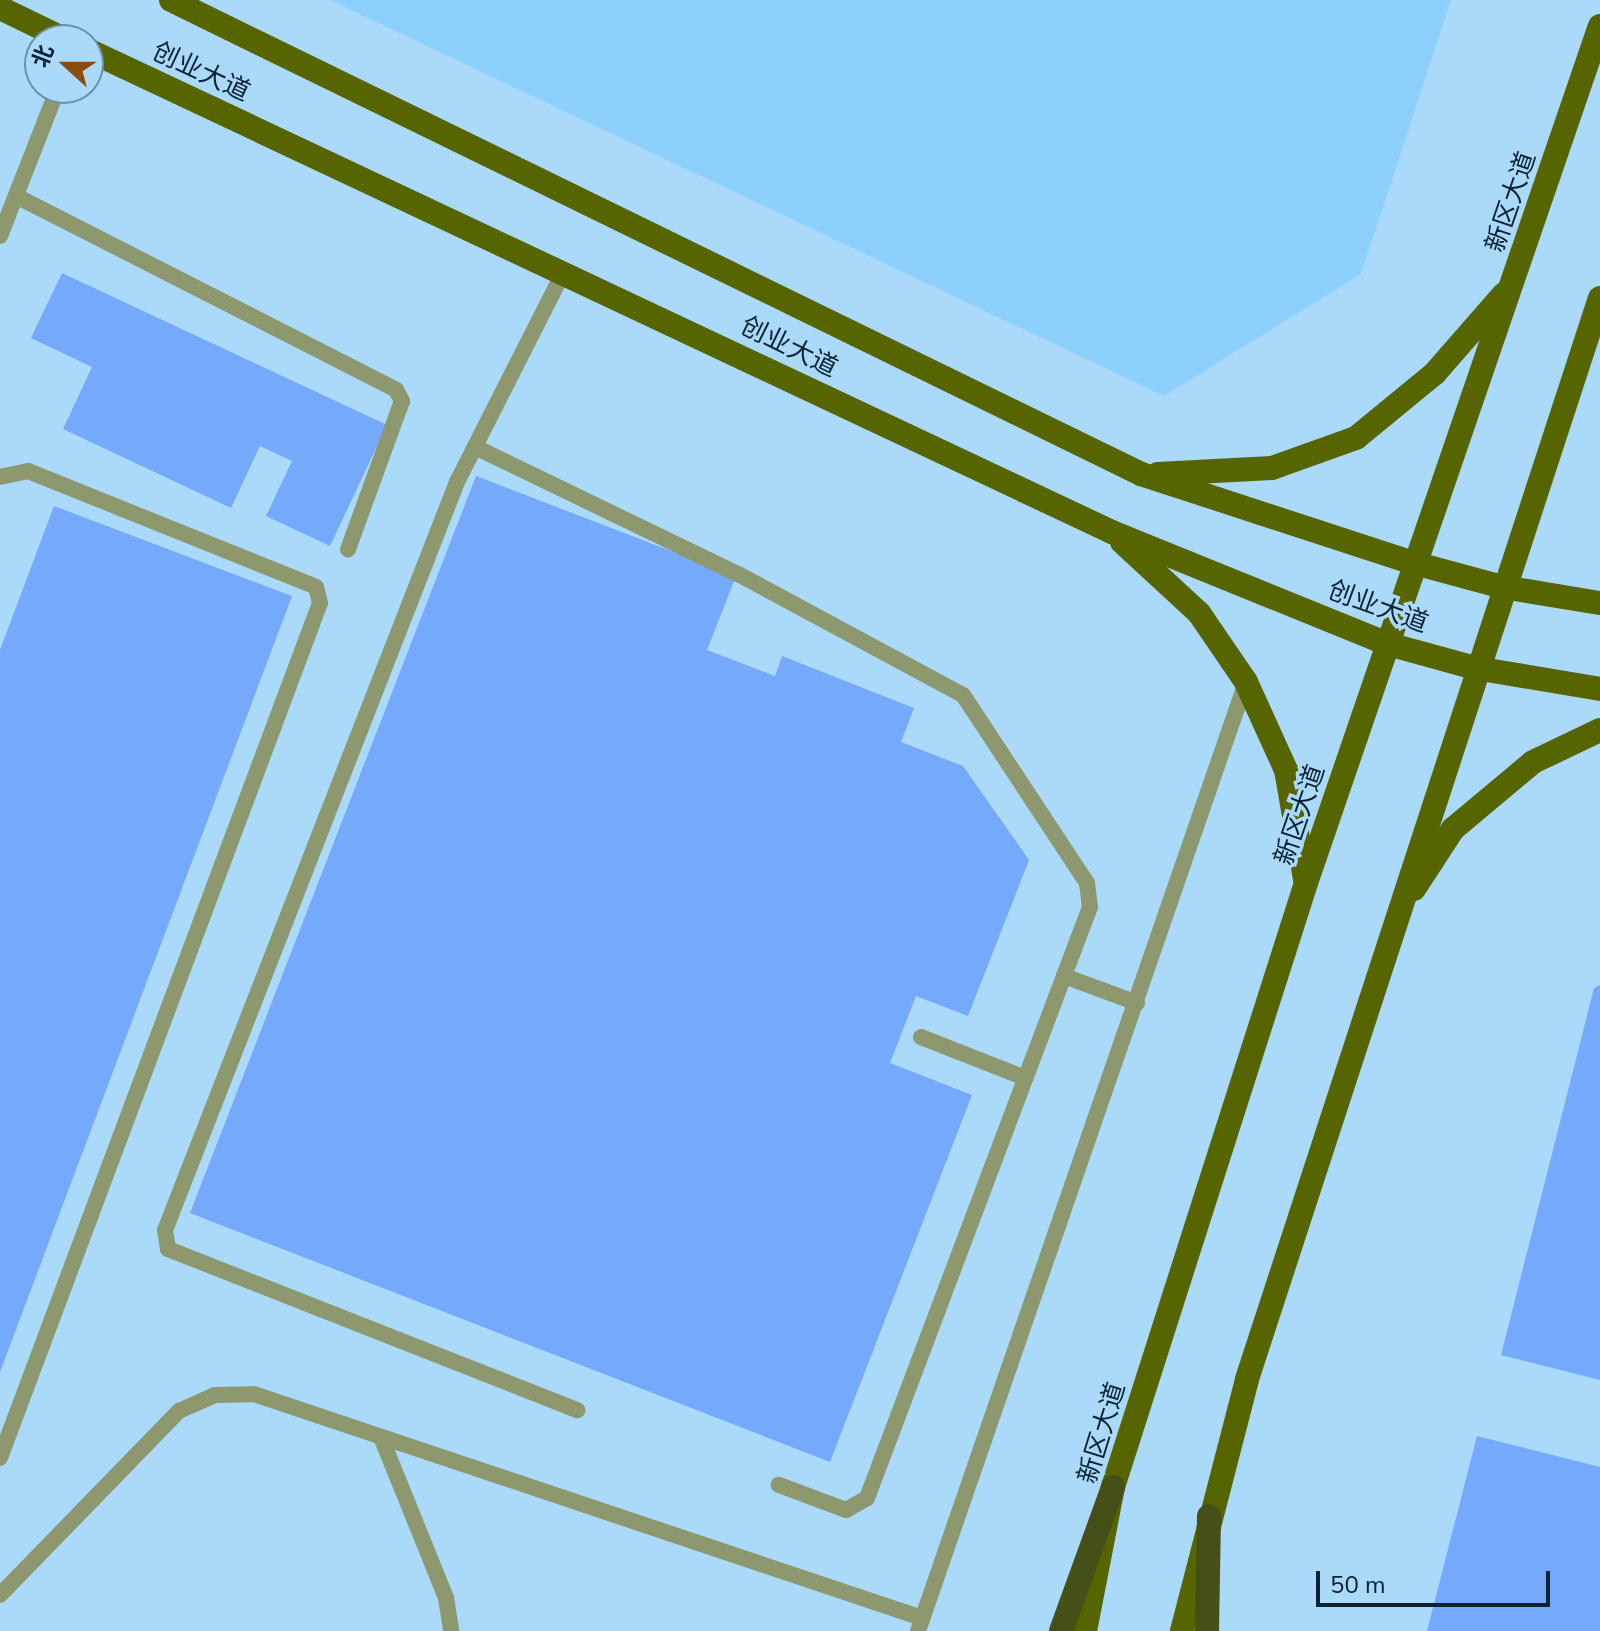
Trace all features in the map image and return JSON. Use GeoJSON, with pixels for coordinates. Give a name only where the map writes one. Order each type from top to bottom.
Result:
{"type":"FeatureCollection","features":[{"type":"Feature","properties":{"kind":"highway"},"geometry":{"type":"LineString","coordinates":[[1061,1631],[1113,1487]]}},
{"type":"Feature","properties":{"kind":"highway"},"geometry":{"type":"LineString","coordinates":[[1207,1631],[1209,1516]]}},
{"type":"Feature","properties":{"kind":"main road","name":"创业大道"},"geometry":{"type":"LineString","coordinates":[[171,0],[1141,474],[1414,563],[1503,587],[1600,603]]}},
{"type":"Feature","properties":{"kind":"main road"},"geometry":{"type":"LineString","coordinates":[[0,8],[33,24]]}},
{"type":"Feature","properties":{"kind":"main road","name":"新区大道"},"geometry":{"type":"LineString","coordinates":[[1085,1631],[1113,1487],[1306,883],[1600,26]]}},
{"type":"Feature","properties":{"kind":"main road","name":"创业大道"},"geometry":{"type":"LineString","coordinates":[[104,57],[564,271],[1112,532],[1388,644],[1475,668],[1600,689]]}},
{"type":"Feature","properties":{"kind":"main road"},"geometry":{"type":"LineString","coordinates":[[1141,474],[1272,468],[1356,438],[1435,373],[1513,283]]}},
{"type":"Feature","properties":{"kind":"main road"},"geometry":{"type":"LineString","coordinates":[[1182,1631],[1209,1516],[1247,1379],[1475,668],[1599,307]]}},
{"type":"Feature","properties":{"kind":"main road"},"geometry":{"type":"LineString","coordinates":[[1112,532],[1199,613],[1246,682],[1286,770],[1306,883]]}},
{"type":"Feature","properties":{"kind":"main road"},"geometry":{"type":"LineString","coordinates":[[1395,918],[1453,829],[1533,762],[1600,730]]}},
{"type":"Feature","properties":{"kind":"lane"},"geometry":{"type":"LineString","coordinates":[[0,236],[52,104]]}},
{"type":"Feature","properties":{"kind":"lane"},"geometry":{"type":"LineString","coordinates":[[16,196],[396,390],[402,401],[348,549]]}},
{"type":"Feature","properties":{"kind":"lane"},"geometry":{"type":"LineString","coordinates":[[564,271],[475,447],[165,1230],[168,1249],[577,1410]]}},
{"type":"Feature","properties":{"kind":"lane"},"geometry":{"type":"LineString","coordinates":[[475,447],[740,575],[963,695],[1087,883],[1090,907],[867,1498],[846,1510],[779,1485]]}},
{"type":"Feature","properties":{"kind":"lane"},"geometry":{"type":"LineString","coordinates":[[0,477],[28,471],[316,587],[320,603],[0,1458]]}},
{"type":"Feature","properties":{"kind":"lane"},"geometry":{"type":"LineString","coordinates":[[0,1595],[179,1411],[215,1395],[254,1394],[920,1625],[1246,682]]}},
{"type":"Feature","properties":{"kind":"lane"},"geometry":{"type":"LineString","coordinates":[[1064,976],[1137,1003]]}},
{"type":"Feature","properties":{"kind":"lane"},"geometry":{"type":"LineString","coordinates":[[921,1037],[1025,1078]]}},
{"type":"Feature","properties":{"kind":"lane"},"geometry":{"type":"LineString","coordinates":[[381,1437],[446,1598],[451,1631]]}},
{"type":"Feature","properties":{"kind":"shaded area"},"geometry":{"type":"Polygon","coordinates":[[[330,0],[1451,0],[1361,274],[1164,396],[330,0]]]}},
{"type":"Feature","properties":{"kind":"building"},"geometry":{"type":"Polygon","coordinates":[[[62,273],[387,425],[330,546],[266,516],[292,461],[260,446],[231,508],[63,429],[92,367],[31,338],[62,273]]]}},
{"type":"Feature","properties":{"kind":"building"},"geometry":{"type":"Polygon","coordinates":[[[476,476],[736,576],[707,650],[775,676],[782,656],[914,708],[901,742],[963,766],[1029,860],[968,1016],[916,996],[890,1063],[972,1095],[830,1462],[190,1213],[476,476]]]}},
{"type":"Feature","properties":{"kind":"building"},"geometry":{"type":"Polygon","coordinates":[[[54,506],[292,596],[0,1372],[0,650],[54,506]]]}},
{"type":"Feature","properties":{"kind":"building"},"geometry":{"type":"Polygon","coordinates":[[[1600,985],[1600,1380],[1501,1355],[1594,988],[1600,985]]]}},
{"type":"Feature","properties":{"kind":"building"},"geometry":{"type":"Polygon","coordinates":[[[1477,1436],[1600,1467],[1600,1631],[1427,1631],[1477,1436]]]}}]}
